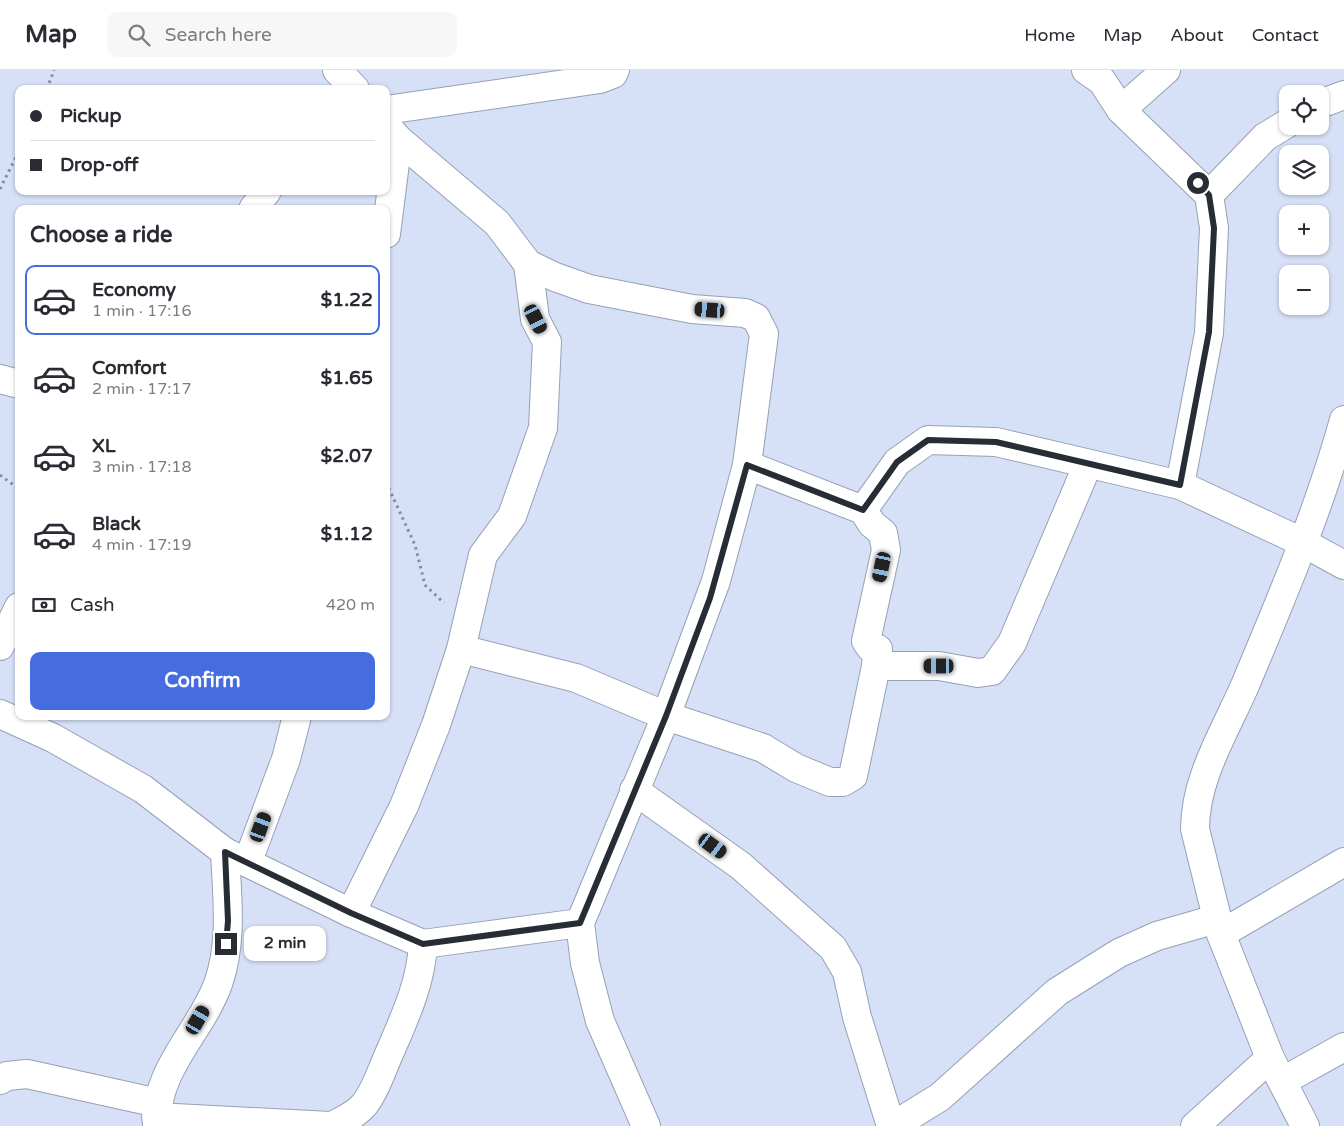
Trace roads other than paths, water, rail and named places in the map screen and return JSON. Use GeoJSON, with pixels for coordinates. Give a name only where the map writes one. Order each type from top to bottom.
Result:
{"type":"FeatureCollection","features":[{"type":"Feature","properties":{"kind":"street"},"geometry":{"type":"LineString","coordinates":[[390,109],[600,79],[613,74],[615,70]]}},
{"type":"Feature","properties":{"kind":"street"},"geometry":{"type":"LineString","coordinates":[[1086,70],[1102,81],[1121,110],[1209,195],[1214,228],[1209,332],[1180,485]]}},
{"type":"Feature","properties":{"kind":"street"},"geometry":{"type":"LineString","coordinates":[[1121,110],[1166,70]]}},
{"type":"Feature","properties":{"kind":"street"},"geometry":{"type":"LineString","coordinates":[[1329,101],[1344,95]]}},
{"type":"Feature","properties":{"kind":"street"},"geometry":{"type":"LineString","coordinates":[[1209,195],[1265,137],[1279,128]]}},
{"type":"Feature","properties":{"kind":"street"},"geometry":{"type":"LineString","coordinates":[[390,166],[392,132]]}},
{"type":"Feature","properties":{"kind":"street"},"geometry":{"type":"LineString","coordinates":[[392,132],[497,223],[528,264],[555,277],[590,289],[692,309],[745,313],[756,318],[764,334],[747,465],[716,581],[666,716],[580,923],[585,963],[600,1021],[646,1126]]}},
{"type":"Feature","properties":{"kind":"street"},"geometry":{"type":"LineString","coordinates":[[256,205],[264,195]]}},
{"type":"Feature","properties":{"kind":"street"},"geometry":{"type":"LineString","coordinates":[[351,913],[404,806],[436,725],[462,649],[483,555],[512,516],[543,428],[547,342],[536,319],[528,264]]}},
{"type":"Feature","properties":{"kind":"street"},"geometry":{"type":"LineString","coordinates":[[0,379],[15,383]]}},
{"type":"Feature","properties":{"kind":"street"},"geometry":{"type":"LineString","coordinates":[[1306,1126],[1276,1070],[1219,927],[1194,829],[1196,799],[1302,542],[1332,463],[1344,420]]}},
{"type":"Feature","properties":{"kind":"street"},"geometry":{"type":"LineString","coordinates":[[863,510],[897,462],[928,440],[996,442],[1180,485],[1302,542],[1344,565]]}},
{"type":"Feature","properties":{"kind":"street"},"geometry":{"type":"LineString","coordinates":[[876,666],[939,666],[978,673],[992,671],[1012,643],[1088,464]]}},
{"type":"Feature","properties":{"kind":"street"},"geometry":{"type":"LineString","coordinates":[[462,649],[576,678],[666,716],[763,748],[796,768],[830,782],[843,782],[853,776],[876,666],[878,649],[870,647],[866,641],[886,550],[883,533],[872,524],[863,510],[747,465]]}},
{"type":"Feature","properties":{"kind":"street"},"geometry":{"type":"LineString","coordinates":[[0,646],[15,615]]}},
{"type":"Feature","properties":{"kind":"street"},"geometry":{"type":"LineString","coordinates":[[0,714],[53,738],[143,789],[236,857],[351,913],[423,944],[580,923]]}},
{"type":"Feature","properties":{"kind":"street"},"geometry":{"type":"LineString","coordinates":[[157,1115],[168,1070],[217,985],[222,966],[236,857],[286,759],[296,720]]}},
{"type":"Feature","properties":{"kind":"street"},"geometry":{"type":"LineString","coordinates":[[634,790],[741,866],[833,948],[847,972],[857,1016],[892,1126],[919,1112],[940,1097],[1058,992],[1119,953],[1157,936],[1219,927],[1344,862]]}},
{"type":"Feature","properties":{"kind":"street"},"geometry":{"type":"LineString","coordinates":[[0,1080],[7,1076],[27,1074],[157,1115],[331,1126],[351,1117],[364,1105],[373,1091],[418,981],[423,944]]}},
{"type":"Feature","properties":{"kind":"street"},"geometry":{"type":"LineString","coordinates":[[1195,1126],[1276,1070],[1344,1047]]}}]}
